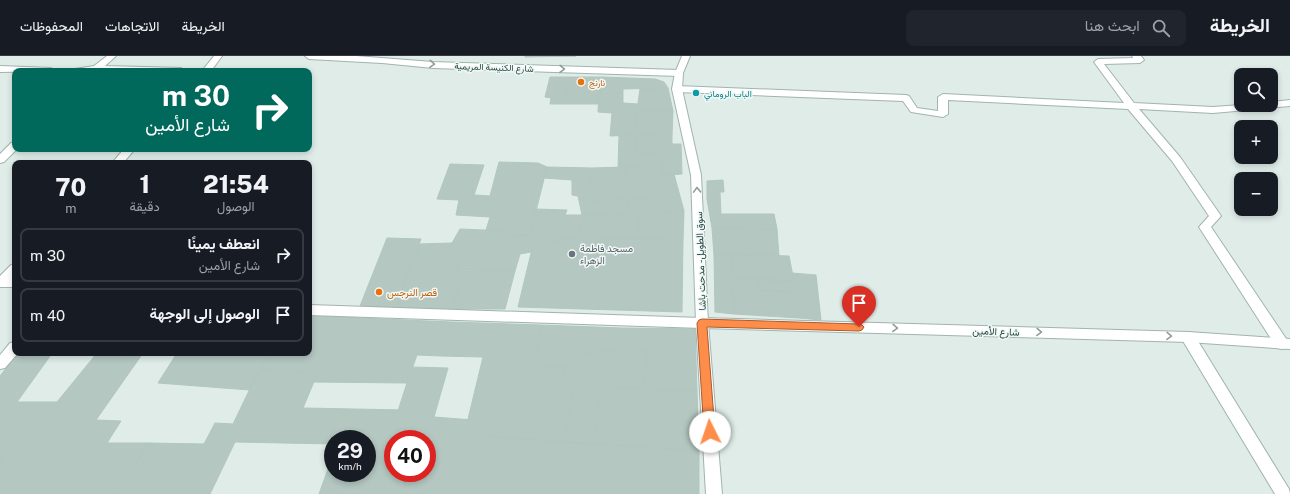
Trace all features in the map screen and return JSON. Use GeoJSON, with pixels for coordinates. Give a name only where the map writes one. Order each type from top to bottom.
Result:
{"type":"FeatureCollection","features":[{"type":"Feature","properties":{"kind":"street"},"geometry":{"type":"LineString","coordinates":[[97,68],[112,56]]}},
{"type":"Feature","properties":{"kind":"street"},"geometry":{"type":"LineString","coordinates":[[208,68],[218,56]]}},
{"type":"Feature","properties":{"kind":"street","name":"شارع الكنيسة المريمية"},"geometry":{"type":"LineString","coordinates":[[310,56],[382,60],[433,65],[679,73]]}},
{"type":"Feature","properties":{"kind":"street","name":"سوق الطويل - مدحت باشا"},"geometry":{"type":"LineString","coordinates":[[686,56],[679,73],[677,89],[696,175],[702,323],[714,494]]}},
{"type":"Feature","properties":{"kind":"street"},"geometry":{"type":"LineString","coordinates":[[1136,56],[1140,60],[1098,62],[1131,106],[1176,159],[1216,216],[1205,227],[1286,344]]}},
{"type":"Feature","properties":{"kind":"street"},"geometry":{"type":"LineString","coordinates":[[0,69],[12,69]]}},
{"type":"Feature","properties":{"kind":"street"},"geometry":{"type":"LineString","coordinates":[[677,89],[906,98],[914,110],[943,114],[944,97],[1213,110],[1234,108]]}},
{"type":"Feature","properties":{"kind":"street"},"geometry":{"type":"LineString","coordinates":[[1278,104],[1290,103]]}},
{"type":"Feature","properties":{"kind":"street"},"geometry":{"type":"LineString","coordinates":[[0,160],[12,149]]}},
{"type":"Feature","properties":{"kind":"street"},"geometry":{"type":"LineString","coordinates":[[120,160],[127,152]]}},
{"type":"Feature","properties":{"kind":"street"},"geometry":{"type":"LineString","coordinates":[[0,283],[12,271]]}},
{"type":"Feature","properties":{"kind":"street"},"geometry":{"type":"LineString","coordinates":[[0,283],[12,283]]}},
{"type":"Feature","properties":{"kind":"street","name":"شارع الأمين"},"geometry":{"type":"LineString","coordinates":[[312,310],[702,323],[1188,336],[1286,344]]}},
{"type":"Feature","properties":{"kind":"street"},"geometry":{"type":"LineString","coordinates":[[1188,336],[1284,494]]}},
{"type":"Feature","properties":{"kind":"street"},"geometry":{"type":"LineString","coordinates":[[0,364],[12,350]]}},
{"type":"Feature","properties":{"kind":"building"},"geometry":{"type":"Polygon","coordinates":[[[525,56],[576,56],[525,57],[525,56]]]}},
{"type":"Feature","properties":{"kind":"building"},"geometry":{"type":"Polygon","coordinates":[[[550,77],[569,77],[564,104],[550,104],[551,98],[545,97],[550,77]]]}},
{"type":"Feature","properties":{"kind":"building"},"geometry":{"type":"Polygon","coordinates":[[[569,77],[602,77],[599,104],[564,104],[569,77]]]}},
{"type":"Feature","properties":{"kind":"building"},"geometry":{"type":"Polygon","coordinates":[[[602,77],[655,79],[664,82],[668,88],[623,89],[623,93],[599,94],[602,77]]]}},
{"type":"Feature","properties":{"kind":"building"},"geometry":{"type":"Polygon","coordinates":[[[668,88],[673,111],[637,110],[640,89],[668,88]]]}},
{"type":"Feature","properties":{"kind":"building"},"geometry":{"type":"Polygon","coordinates":[[[623,93],[623,103],[638,104],[635,135],[610,136],[612,113],[598,112],[599,94],[623,93]]]}},
{"type":"Feature","properties":{"kind":"building"},"geometry":{"type":"Polygon","coordinates":[[[637,110],[673,111],[672,136],[635,135],[637,110]]]}},
{"type":"Feature","properties":{"kind":"building"},"geometry":{"type":"Polygon","coordinates":[[[635,135],[672,136],[672,144],[681,144],[682,174],[663,175],[661,153],[637,153],[635,135]]]}},
{"type":"Feature","properties":{"kind":"building"},"geometry":{"type":"Polygon","coordinates":[[[635,135],[637,153],[661,153],[663,175],[646,177],[643,167],[618,168],[619,136],[635,135]]]}},
{"type":"Feature","properties":{"kind":"building"},"geometry":{"type":"Polygon","coordinates":[[[499,162],[538,163],[547,167],[530,235],[507,236],[507,231],[486,230],[490,217],[456,215],[459,200],[437,199],[450,164],[484,165],[474,195],[490,196],[499,162]]]}},
{"type":"Feature","properties":{"kind":"building"},"geometry":{"type":"Polygon","coordinates":[[[547,167],[592,168],[589,201],[628,199],[628,213],[582,215],[578,196],[572,195],[572,180],[544,178],[547,167]]]}},
{"type":"Feature","properties":{"kind":"building"},"geometry":{"type":"Polygon","coordinates":[[[625,167],[628,199],[589,201],[592,168],[625,167]]]}},
{"type":"Feature","properties":{"kind":"building"},"geometry":{"type":"Polygon","coordinates":[[[625,167],[643,167],[646,177],[674,174],[684,211],[658,212],[655,197],[628,199],[625,167]]]}},
{"type":"Feature","properties":{"kind":"building"},"geometry":{"type":"Polygon","coordinates":[[[723,180],[724,192],[720,192],[721,214],[774,214],[777,229],[712,228],[707,199],[707,181],[723,180]]]}},
{"type":"Feature","properties":{"kind":"building"},"geometry":{"type":"Polygon","coordinates":[[[655,197],[658,212],[684,211],[683,240],[637,239],[639,213],[628,213],[628,199],[655,197]]]}},
{"type":"Feature","properties":{"kind":"building"},"geometry":{"type":"Polygon","coordinates":[[[536,209],[567,210],[565,215],[582,215],[578,237],[533,245],[531,252],[520,254],[515,271],[456,270],[461,255],[448,255],[452,243],[460,229],[507,231],[507,236],[530,235],[536,209]]]}},
{"type":"Feature","properties":{"kind":"building"},"geometry":{"type":"Polygon","coordinates":[[[639,213],[637,239],[578,237],[582,215],[639,213]]]}},
{"type":"Feature","properties":{"kind":"building"},"geometry":{"type":"Polygon","coordinates":[[[712,228],[777,229],[779,256],[714,255],[712,228]]]}},
{"type":"Feature","properties":{"kind":"building"},"geometry":{"type":"Polygon","coordinates":[[[578,237],[683,240],[682,312],[518,307],[533,245],[578,237]]]}},
{"type":"Feature","properties":{"kind":"building"},"geometry":{"type":"Polygon","coordinates":[[[387,238],[421,239],[396,307],[360,306],[387,238]]]}},
{"type":"Feature","properties":{"kind":"building"},"geometry":{"type":"Polygon","coordinates":[[[452,243],[448,255],[461,255],[456,270],[463,271],[452,309],[396,307],[419,244],[452,243]]]}},
{"type":"Feature","properties":{"kind":"building"},"geometry":{"type":"Polygon","coordinates":[[[732,254],[734,314],[715,312],[714,255],[732,254]]]}},
{"type":"Feature","properties":{"kind":"building"},"geometry":{"type":"Polygon","coordinates":[[[732,254],[789,256],[794,281],[733,278],[732,254]]]}},
{"type":"Feature","properties":{"kind":"building"},"geometry":{"type":"Polygon","coordinates":[[[463,271],[515,271],[505,309],[452,309],[463,271]]]}},
{"type":"Feature","properties":{"kind":"building"},"geometry":{"type":"Polygon","coordinates":[[[792,273],[816,275],[821,320],[799,318],[796,292],[759,290],[759,279],[794,281],[792,273]]]}},
{"type":"Feature","properties":{"kind":"building"},"geometry":{"type":"Polygon","coordinates":[[[733,278],[759,279],[759,290],[796,292],[799,318],[734,314],[733,278]]]}},
{"type":"Feature","properties":{"kind":"building"},"geometry":{"type":"Polygon","coordinates":[[[312,316],[315,316],[312,323],[312,316]]]}},
{"type":"Feature","properties":{"kind":"building"},"geometry":{"type":"Polygon","coordinates":[[[315,316],[451,322],[441,356],[417,355],[407,383],[314,382],[318,372],[305,372],[312,356],[312,323],[315,316]]]}},
{"type":"Feature","properties":{"kind":"building"},"geometry":{"type":"Polygon","coordinates":[[[451,322],[541,325],[535,365],[565,367],[562,388],[573,390],[564,442],[484,436],[486,421],[468,419],[483,357],[441,356],[451,322]]]}},
{"type":"Feature","properties":{"kind":"building"},"geometry":{"type":"Polygon","coordinates":[[[541,325],[622,328],[620,349],[588,353],[565,367],[535,365],[541,325]]]}},
{"type":"Feature","properties":{"kind":"building"},"geometry":{"type":"Polygon","coordinates":[[[622,328],[695,329],[697,391],[643,389],[648,350],[620,349],[622,328]]]}},
{"type":"Feature","properties":{"kind":"building"},"geometry":{"type":"Polygon","coordinates":[[[620,349],[648,350],[643,389],[601,387],[594,444],[564,442],[573,390],[562,388],[565,367],[588,353],[620,349]]]}},
{"type":"Feature","properties":{"kind":"building"},"geometry":{"type":"Polygon","coordinates":[[[16,356],[50,356],[48,359],[15,357],[16,356]]]}},
{"type":"Feature","properties":{"kind":"building"},"geometry":{"type":"Polygon","coordinates":[[[95,356],[125,356],[69,429],[0,429],[0,376],[15,357],[48,359],[17,402],[57,402],[95,356]]]}},
{"type":"Feature","properties":{"kind":"building"},"geometry":{"type":"Polygon","coordinates":[[[125,356],[141,356],[96,420],[121,421],[107,443],[148,443],[119,494],[0,494],[0,464],[8,452],[0,452],[0,429],[69,429],[125,356]]]}},
{"type":"Feature","properties":{"kind":"building"},"geometry":{"type":"Polygon","coordinates":[[[175,356],[267,356],[250,390],[158,383],[175,356]]]}},
{"type":"Feature","properties":{"kind":"building"},"geometry":{"type":"Polygon","coordinates":[[[267,356],[312,356],[305,372],[259,370],[267,356]]]}},
{"type":"Feature","properties":{"kind":"building"},"geometry":{"type":"Polygon","coordinates":[[[412,367],[448,368],[434,417],[486,421],[484,436],[699,451],[699,494],[403,494],[406,482],[436,482],[436,430],[399,430],[405,410],[398,411],[412,367]]]}},
{"type":"Feature","properties":{"kind":"building"},"geometry":{"type":"Polygon","coordinates":[[[259,370],[318,372],[303,408],[405,410],[399,430],[384,430],[384,482],[406,482],[403,494],[319,494],[324,480],[324,482],[376,482],[376,430],[324,430],[324,444],[235,442],[210,494],[119,494],[148,443],[204,444],[215,423],[233,424],[259,370]]]}},
{"type":"Feature","properties":{"kind":"building"},"geometry":{"type":"Polygon","coordinates":[[[601,387],[697,391],[699,451],[594,444],[601,387]]]}},
{"type":"Feature","properties":{"kind":"building"},"geometry":{"type":"Polygon","coordinates":[[[0,452],[8,452],[0,464],[0,452]]]}},
{"type":"Feature","properties":{"kind":"place","name":"نارنج"},"geometry":{"type":"Point","coordinates":[581,82]}},
{"type":"Feature","properties":{"kind":"place","name":"الباب الروماني"},"geometry":{"type":"Point","coordinates":[696,93]}},
{"type":"Feature","properties":{"kind":"place","name":"مسجد فاطمة الزهراء"},"geometry":{"type":"Point","coordinates":[572,254]}},
{"type":"Feature","properties":{"kind":"place","name":"قصر النرجس"},"geometry":{"type":"Point","coordinates":[379,292]}},
{"type":"Feature","properties":{"kind":"route"},"geometry":{"type":"LineString","coordinates":[[710,432],[702,323],[859,327]]}}]}
